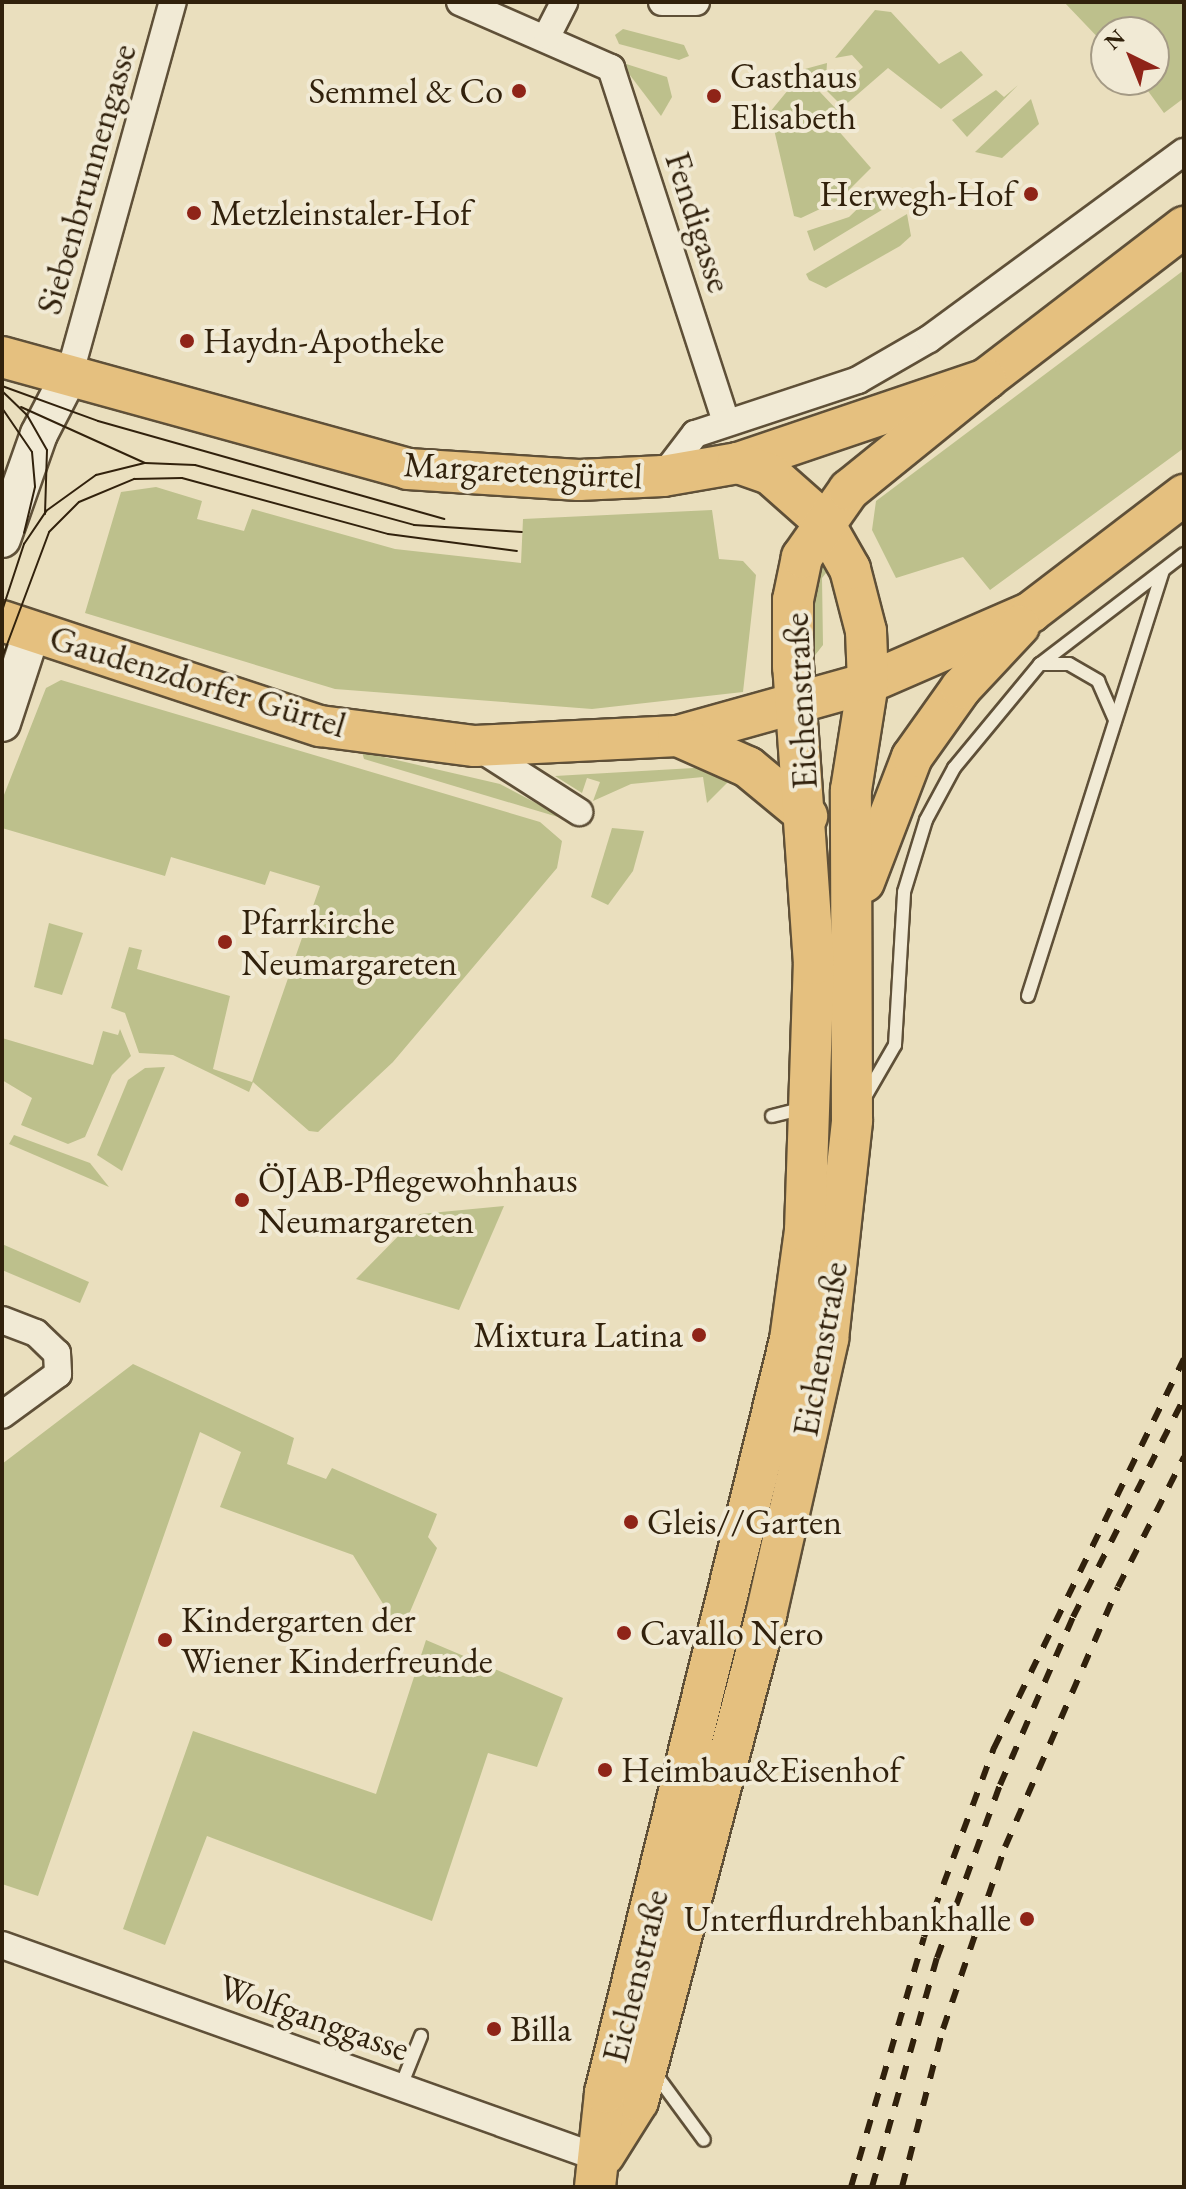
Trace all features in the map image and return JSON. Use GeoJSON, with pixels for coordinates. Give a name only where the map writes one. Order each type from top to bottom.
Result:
{"type":"FeatureCollection","features":[{"type":"Feature","properties":{"kind":"main road","name":"Margaretengürtel"},"geometry":{"type":"LineString","coordinates":[[2,357],[408,469],[579,480],[663,476],[738,463],[986,379],[1184,227]]}},
{"type":"Feature","properties":{"kind":"main road","name":"Eichenstraße"},"geometry":{"type":"LineString","coordinates":[[598,2173],[638,2101],[648,2063],[746,1609],[790,1340],[813,1103],[807,816],[795,705],[793,600],[802,557],[822,520],[849,490],[986,379]]}},
{"type":"Feature","properties":{"kind":"main road","name":"Eichenstraße"},"geometry":{"type":"LineString","coordinates":[[598,2173],[605,2093],[828,1339],[852,1120],[855,909],[851,790],[868,683],[866,631],[850,569],[822,520],[770,474],[738,463]]}},
{"type":"Feature","properties":{"kind":"main road"},"geometry":{"type":"LineString","coordinates":[[855,909],[912,757],[961,688],[1031,612],[1184,495]]}},
{"type":"Feature","properties":{"kind":"main road"},"geometry":{"type":"LineString","coordinates":[[868,683],[1031,612]]}},
{"type":"Feature","properties":{"kind":"main road","name":"Gaudenzdorfer Gürtel"},"geometry":{"type":"LineString","coordinates":[[17,626],[320,726],[475,746],[678,736],[868,683]]}},
{"type":"Feature","properties":{"kind":"main road"},"geometry":{"type":"LineString","coordinates":[[678,736],[748,767],[807,816]]}},
{"type":"Feature","properties":{"kind":"street","name":"Siebenbrunnengasse"},"geometry":{"type":"LineString","coordinates":[[69,376],[173,2]]}},
{"type":"Feature","properties":{"kind":"street","name":"Fendigasse"},"geometry":{"type":"LineString","coordinates":[[460,2],[547,36],[611,68],[726,421]]}},
{"type":"Feature","properties":{"kind":"street"},"geometry":{"type":"LineString","coordinates":[[547,36],[564,2]]}},
{"type":"Feature","properties":{"kind":"street"},"geometry":{"type":"LineString","coordinates":[[662,2],[696,2]]}},
{"type":"Feature","properties":{"kind":"street"},"geometry":{"type":"LineString","coordinates":[[663,476],[695,434],[726,421],[829,391],[893,360],[1184,152]]}},
{"type":"Feature","properties":{"kind":"street"},"geometry":{"type":"LineString","coordinates":[[2,539],[39,434],[69,376]]}},
{"type":"Feature","properties":{"kind":"street"},"geometry":{"type":"LineString","coordinates":[[2,723],[17,626]]}},
{"type":"Feature","properties":{"kind":"street"},"geometry":{"type":"LineString","coordinates":[[475,746],[579,812]]}},
{"type":"Feature","properties":{"kind":"street"},"geometry":{"type":"LineString","coordinates":[[2,1320],[36,1333],[57,1353],[58,1374],[2,1415]]}},
{"type":"Feature","properties":{"kind":"street","name":"Wolfganggasse"},"geometry":{"type":"LineString","coordinates":[[3,1949],[401,2086],[598,2173]]}},
{"type":"Feature","properties":{"kind":"lane"},"geometry":{"type":"LineString","coordinates":[[852,1120],[895,1045],[904,892],[926,820],[954,768],[1040,664],[1184,554]]}},
{"type":"Feature","properties":{"kind":"lane"},"geometry":{"type":"LineString","coordinates":[[1028,996],[1163,571]]}},
{"type":"Feature","properties":{"kind":"lane"},"geometry":{"type":"LineString","coordinates":[[1040,664],[1069,664],[1098,681],[1115,720]]}},
{"type":"Feature","properties":{"kind":"lane"},"geometry":{"type":"LineString","coordinates":[[772,1116],[813,1103]]}},
{"type":"Feature","properties":{"kind":"lane"},"geometry":{"type":"LineString","coordinates":[[401,2086],[421,2036]]}},
{"type":"Feature","properties":{"kind":"lane"},"geometry":{"type":"LineString","coordinates":[[648,2063],[704,2140]]}},
{"type":"Feature","properties":{"kind":"green space"},"geometry":{"type":"Polygon","coordinates":[[[1064,2],[1184,2],[1184,98],[1164,113],[1152,96],[1170,96],[1170,16],[1090,16],[1090,29],[1064,2]]]}},
{"type":"Feature","properties":{"kind":"green space"},"geometry":{"type":"Polygon","coordinates":[[[875,10],[891,12],[939,64],[961,51],[983,75],[941,109],[888,68],[843,107],[805,69],[827,63],[826,79],[837,90],[863,67],[852,55],[835,58],[875,10]]]}},
{"type":"Feature","properties":{"kind":"green space"},"geometry":{"type":"Polygon","coordinates":[[[623,29],[684,45],[689,56],[679,60],[619,44],[615,35],[623,29]]]}},
{"type":"Feature","properties":{"kind":"green space"},"geometry":{"type":"Polygon","coordinates":[[[620,62],[667,77],[672,97],[661,116],[620,62]]]}},
{"type":"Feature","properties":{"kind":"green space"},"geometry":{"type":"Polygon","coordinates":[[[802,73],[838,111],[836,128],[871,168],[839,200],[801,218],[794,216],[770,112],[802,73]]]}},
{"type":"Feature","properties":{"kind":"green space"},"geometry":{"type":"Polygon","coordinates":[[[1018,85],[967,137],[952,120],[996,90],[1004,97],[1018,85]]]}},
{"type":"Feature","properties":{"kind":"green space"},"geometry":{"type":"Polygon","coordinates":[[[1031,99],[1039,124],[1002,158],[975,152],[1031,99]]]}},
{"type":"Feature","properties":{"kind":"green space"},"geometry":{"type":"Polygon","coordinates":[[[880,187],[895,202],[814,251],[807,231],[849,217],[880,187]]]}},
{"type":"Feature","properties":{"kind":"green space"},"geometry":{"type":"Polygon","coordinates":[[[907,214],[911,236],[900,246],[826,288],[809,280],[806,274],[907,214]]]}},
{"type":"Feature","properties":{"kind":"green space"},"geometry":{"type":"Polygon","coordinates":[[[1184,270],[1184,448],[990,590],[963,557],[896,578],[872,530],[876,501],[1184,270]]]}},
{"type":"Feature","properties":{"kind":"green space"},"geometry":{"type":"Polygon","coordinates":[[[156,487],[202,501],[197,519],[244,531],[252,509],[395,549],[521,563],[523,519],[712,510],[719,559],[743,561],[756,575],[743,692],[592,709],[335,689],[85,613],[121,492],[156,487]]]}},
{"type":"Feature","properties":{"kind":"green space"},"geometry":{"type":"Polygon","coordinates":[[[822,561],[830,568],[822,578],[823,645],[812,659],[810,604],[822,561]]]}},
{"type":"Feature","properties":{"kind":"green space"},"geometry":{"type":"Polygon","coordinates":[[[61,680],[540,822],[562,841],[557,868],[393,1062],[318,1132],[309,1131],[253,1082],[249,1092],[173,1055],[139,1053],[125,1013],[111,1008],[129,947],[142,950],[137,969],[230,996],[213,1069],[252,1082],[320,886],[270,871],[265,885],[171,857],[165,876],[2,828],[2,800],[46,688],[61,680]]]}},
{"type":"Feature","properties":{"kind":"green space"},"geometry":{"type":"Polygon","coordinates":[[[362,752],[500,784],[568,820],[364,759],[362,752]]]}},
{"type":"Feature","properties":{"kind":"green space"},"geometry":{"type":"Polygon","coordinates":[[[711,767],[734,776],[707,803],[703,777],[631,784],[593,801],[600,782],[587,778],[582,793],[555,776],[711,767]]]}},
{"type":"Feature","properties":{"kind":"green space"},"geometry":{"type":"Polygon","coordinates":[[[612,828],[644,831],[633,871],[608,905],[591,897],[612,828]]]}},
{"type":"Feature","properties":{"kind":"green space"},"geometry":{"type":"Polygon","coordinates":[[[49,923],[83,933],[62,995],[34,987],[49,923]]]}},
{"type":"Feature","properties":{"kind":"green space"},"geometry":{"type":"Polygon","coordinates":[[[120,1029],[131,1056],[112,1075],[85,1137],[68,1144],[21,1125],[32,1098],[2,1080],[2,1038],[93,1065],[103,1031],[118,1035],[120,1029]]]}},
{"type":"Feature","properties":{"kind":"green space"},"geometry":{"type":"Polygon","coordinates":[[[165,1067],[122,1171],[97,1155],[128,1080],[145,1068],[165,1067]]]}},
{"type":"Feature","properties":{"kind":"green space"},"geometry":{"type":"Polygon","coordinates":[[[14,1135],[90,1163],[109,1187],[9,1144],[14,1135]]]}},
{"type":"Feature","properties":{"kind":"green space"},"geometry":{"type":"Polygon","coordinates":[[[504,1206],[459,1310],[356,1279],[420,1214],[504,1206]]]}},
{"type":"Feature","properties":{"kind":"green space"},"geometry":{"type":"Polygon","coordinates":[[[2,1244],[89,1282],[80,1303],[2,1270],[2,1244]]]}},
{"type":"Feature","properties":{"kind":"green space"},"geometry":{"type":"Polygon","coordinates":[[[133,1364],[294,1438],[287,1464],[326,1479],[332,1468],[437,1514],[428,1537],[437,1548],[401,1633],[353,1555],[220,1507],[241,1452],[200,1432],[38,1896],[2,1884],[2,1464],[133,1364]]]}},
{"type":"Feature","properties":{"kind":"green space"},"geometry":{"type":"Polygon","coordinates":[[[426,1640],[563,1698],[537,1767],[488,1753],[432,1921],[207,1836],[165,1945],[123,1929],[193,1731],[376,1794],[426,1640]]]}},
{"type":"Feature","properties":{"kind":"tram line"},"geometry":{"type":"LineString","coordinates":[[2,386],[98,421],[444,519]]}},
{"type":"Feature","properties":{"kind":"tram line"},"geometry":{"type":"LineString","coordinates":[[2,391],[27,415],[47,450],[45,514]]}},
{"type":"Feature","properties":{"kind":"tram line"},"geometry":{"type":"LineString","coordinates":[[21,407],[145,463]]}},
{"type":"Feature","properties":{"kind":"tram line"},"geometry":{"type":"LineString","coordinates":[[2,408],[32,452],[35,487],[24,533]]}},
{"type":"Feature","properties":{"kind":"tram line"},"geometry":{"type":"LineString","coordinates":[[2,611],[24,544],[46,511],[96,475],[145,463],[195,465],[414,525],[522,532]]}},
{"type":"Feature","properties":{"kind":"tram line"},"geometry":{"type":"LineString","coordinates":[[2,658],[49,532],[79,502],[134,479],[182,478],[388,534],[517,551]]}},
{"type":"Feature","properties":{"kind":"railway"},"geometry":{"type":"LineString","coordinates":[[851,2187],[924,1937],[994,1748],[1184,1359]]}},
{"type":"Feature","properties":{"kind":"railway"},"geometry":{"type":"LineString","coordinates":[[872,2187],[937,1958],[1000,1785],[1073,1617],[1184,1398]]}},
{"type":"Feature","properties":{"kind":"railway"},"geometry":{"type":"LineString","coordinates":[[902,2187],[943,2029],[1005,1847],[1118,1587],[1184,1457]]}},
{"type":"Feature","properties":{"kind":"place","name":"Semmel & Co"},"geometry":{"type":"Point","coordinates":[519,91]}},
{"type":"Feature","properties":{"kind":"place","name":"Gasthaus Elisabeth"},"geometry":{"type":"Point","coordinates":[714,96]}},
{"type":"Feature","properties":{"kind":"place","name":"Herwegh-Hof"},"geometry":{"type":"Point","coordinates":[1031,194]}},
{"type":"Feature","properties":{"kind":"place","name":"Metzleinstaler-Hof"},"geometry":{"type":"Point","coordinates":[194,213]}},
{"type":"Feature","properties":{"kind":"place","name":"Haydn-Apotheke"},"geometry":{"type":"Point","coordinates":[187,341]}},
{"type":"Feature","properties":{"kind":"place","name":"Pfarrkirche Neumargareten"},"geometry":{"type":"Point","coordinates":[225,942]}},
{"type":"Feature","properties":{"kind":"place","name":"ÖJAB-Pflegewohnhaus Neumargareten"},"geometry":{"type":"Point","coordinates":[242,1200]}},
{"type":"Feature","properties":{"kind":"place","name":"Mixtura Latina"},"geometry":{"type":"Point","coordinates":[699,1335]}},
{"type":"Feature","properties":{"kind":"place","name":"Gleis//Garten"},"geometry":{"type":"Point","coordinates":[631,1522]}},
{"type":"Feature","properties":{"kind":"place","name":"Cavallo Nero"},"geometry":{"type":"Point","coordinates":[624,1633]}},
{"type":"Feature","properties":{"kind":"place","name":"Kindergarten der Wiener Kinderfreunde"},"geometry":{"type":"Point","coordinates":[165,1640]}},
{"type":"Feature","properties":{"kind":"place","name":"Heimbau&Eisenhof"},"geometry":{"type":"Point","coordinates":[605,1770]}},
{"type":"Feature","properties":{"kind":"place","name":"Unterflurdrehbankhalle"},"geometry":{"type":"Point","coordinates":[1027,1919]}},
{"type":"Feature","properties":{"kind":"place","name":"Billa"},"geometry":{"type":"Point","coordinates":[494,2029]}}]}
